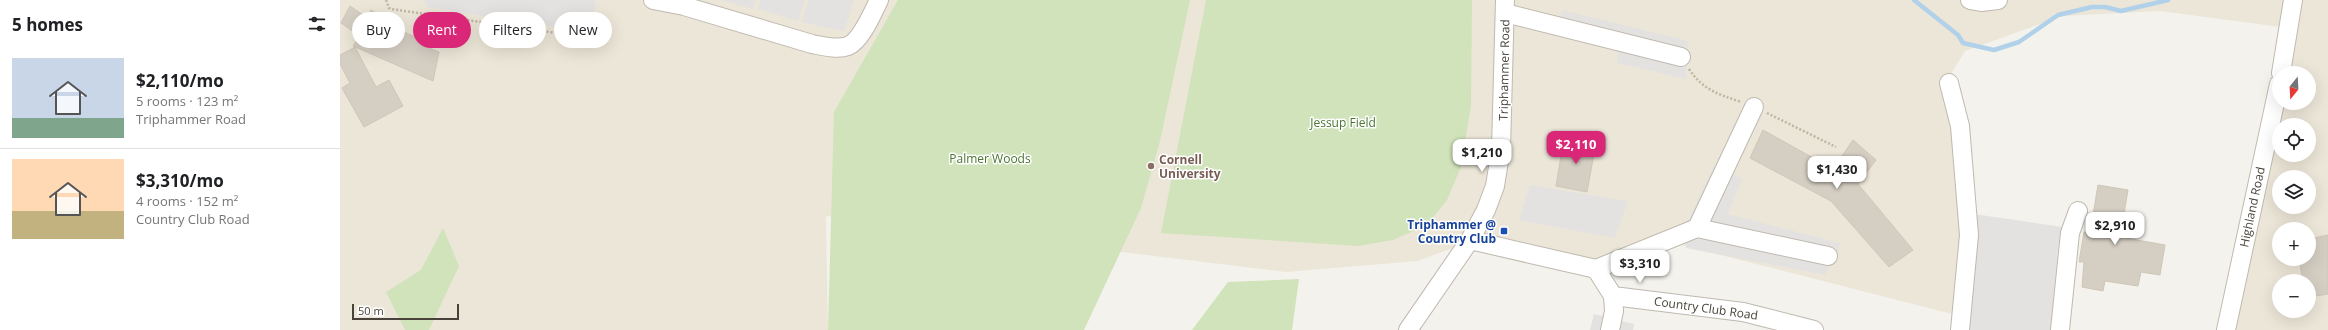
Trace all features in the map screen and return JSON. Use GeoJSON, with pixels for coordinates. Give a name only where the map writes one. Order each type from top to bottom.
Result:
{"type":"FeatureCollection","features":[{"type":"Feature","properties":{"kind":"street"},"geometry":{"type":"LineString","coordinates":[[653,0],[684,6],[812,44],[832,48],[849,46],[861,33],[879,0]]}},
{"type":"Feature","properties":{"kind":"street"},"geometry":{"type":"LineString","coordinates":[[1970,0],[1981,2],[1998,0]]}},
{"type":"Feature","properties":{"kind":"street"},"geometry":{"type":"LineString","coordinates":[[2282,66],[2293,0]]}},
{"type":"Feature","properties":{"kind":"street"},"geometry":{"type":"LineString","coordinates":[[1505,7],[1681,57]]}},
{"type":"Feature","properties":{"kind":"street","name":"Triphammer Road"},"geometry":{"type":"LineString","coordinates":[[1408,330],[1470,240],[1486,210],[1499,169],[1503,123],[1505,7]]}},
{"type":"Feature","properties":{"kind":"street"},"geometry":{"type":"LineString","coordinates":[[1949,83],[1960,126],[1969,235],[1960,330]]}},
{"type":"Feature","properties":{"kind":"street"},"geometry":{"type":"LineString","coordinates":[[1697,228],[1754,107]]}},
{"type":"Feature","properties":{"kind":"street","name":"Highland Road"},"geometry":{"type":"LineString","coordinates":[[2226,330],[2273,110]]}},
{"type":"Feature","properties":{"kind":"street"},"geometry":{"type":"LineString","coordinates":[[2060,330],[2070,233],[2078,211]]}},
{"type":"Feature","properties":{"kind":"street"},"geometry":{"type":"LineString","coordinates":[[1470,240],[1596,269],[1697,228],[1828,256]]}},
{"type":"Feature","properties":{"kind":"street"},"geometry":{"type":"LineString","coordinates":[[1596,269],[1613,296],[1614,311],[1610,330]]}},
{"type":"Feature","properties":{"kind":"street","name":"Country Club Road"},"geometry":{"type":"LineString","coordinates":[[1613,296],[1744,312],[1814,330]]}},
{"type":"Feature","properties":{"kind":"path"},"geometry":{"type":"LineString","coordinates":[[386,0],[388,8],[391,9],[554,33]]}},
{"type":"Feature","properties":{"kind":"shaded area","name":"Cornell University"},"geometry":{"type":"Polygon","coordinates":[[[340,0],[2328,0],[2328,330],[2234,330],[2272,146],[2272,162],[2316,162],[2316,118],[2278,118],[2280,110],[2316,110],[2316,66],[2288,66],[2296,29],[2160,11],[2063,16],[1965,51],[1948,79],[1966,239],[1960,316],[1666,241],[1594,269],[1466,243],[1418,261],[1286,272],[826,216],[828,330],[340,330],[340,0]]]}},
{"type":"Feature","properties":{"kind":"shaded area"},"geometry":{"type":"Polygon","coordinates":[[[424,0],[596,0],[594,12],[554,12],[554,27],[546,26],[546,12],[479,12],[479,15],[471,14],[471,12],[459,12],[427,7],[424,0]]]}},
{"type":"Feature","properties":{"kind":"shaded area"},"geometry":{"type":"Polygon","coordinates":[[[720,0],[756,0],[753,9],[720,0]]]}},
{"type":"Feature","properties":{"kind":"shaded area"},"geometry":{"type":"Polygon","coordinates":[[[760,0],[805,0],[798,21],[758,9],[760,0]]]}},
{"type":"Feature","properties":{"kind":"shaded area"},"geometry":{"type":"Polygon","coordinates":[[[809,0],[854,0],[844,31],[801,22],[809,0]]]}},
{"type":"Feature","properties":{"kind":"shaded area"},"geometry":{"type":"Polygon","coordinates":[[[1562,10],[1688,41],[1686,79],[1617,63],[1618,51],[1559,22],[1562,10]]]}},
{"type":"Feature","properties":{"kind":"shaded area"},"geometry":{"type":"Polygon","coordinates":[[[1714,166],[1742,179],[1728,214],[1840,243],[1836,256],[1825,275],[1686,248],[1690,216],[1714,166]]]}},
{"type":"Feature","properties":{"kind":"shaded area"},"geometry":{"type":"Polygon","coordinates":[[[1530,185],[1628,201],[1615,238],[1519,220],[1530,185]]]}},
{"type":"Feature","properties":{"kind":"shaded area"},"geometry":{"type":"Polygon","coordinates":[[[1974,214],[2062,227],[2057,256],[2062,271],[2054,330],[1967,330],[1968,304],[1978,239],[1974,214]]]}},
{"type":"Feature","properties":{"kind":"shaded area"},"geometry":{"type":"Polygon","coordinates":[[[1594,314],[1634,324],[1633,330],[1590,330],[1594,314]]]}},
{"type":"Feature","properties":{"kind":"green space","name":"Palmer Woods"},"geometry":{"type":"Polygon","coordinates":[[[898,0],[1190,0],[1160,141],[1141,208],[1084,330],[828,330],[834,112],[898,0]]]}},
{"type":"Feature","properties":{"kind":"green space","name":"Jessup Field"},"geometry":{"type":"Polygon","coordinates":[[[1206,0],[1472,0],[1471,105],[1461,167],[1447,200],[1427,225],[1393,240],[1358,246],[1161,233],[1206,0]]]}},
{"type":"Feature","properties":{"kind":"green space"},"geometry":{"type":"Polygon","coordinates":[[[443,228],[459,266],[429,330],[405,330],[386,292],[421,270],[443,228]]]}},
{"type":"Feature","properties":{"kind":"green space"},"geometry":{"type":"Polygon","coordinates":[[[1299,279],[1292,330],[1192,330],[1228,282],[1299,279]]]}},
{"type":"Feature","properties":{"kind":"building"},"geometry":{"type":"Polygon","coordinates":[[[350,6],[359,12],[352,12],[352,31],[341,23],[350,6]]]}},
{"type":"Feature","properties":{"kind":"building"},"geometry":{"type":"Polygon","coordinates":[[[405,33],[413,36],[413,48],[431,48],[439,52],[433,81],[358,48],[405,48],[405,33]]]}},
{"type":"Feature","properties":{"kind":"building"},"geometry":{"type":"Polygon","coordinates":[[[356,48],[376,87],[389,80],[403,106],[364,127],[342,88],[350,83],[340,64],[340,55],[356,48]]]}},
{"type":"Feature","properties":{"kind":"building"},"geometry":{"type":"Polygon","coordinates":[[[1763,130],[1833,169],[1853,140],[1876,160],[1858,184],[1913,250],[1889,267],[1831,201],[1750,158],[1763,130]]]}},
{"type":"Feature","properties":{"kind":"building"},"geometry":{"type":"Polygon","coordinates":[[[1564,138],[1596,143],[1587,192],[1556,186],[1564,138]]]}},
{"type":"Feature","properties":{"kind":"building"},"geometry":{"type":"Polygon","coordinates":[[[2098,185],[2128,190],[2120,237],[2165,245],[2160,275],[2141,272],[2138,286],[2105,281],[2103,291],[2082,287],[2084,262],[2079,262],[2084,232],[2090,233],[2098,185]]]}},
{"type":"Feature","properties":{"kind":"building"},"geometry":{"type":"Polygon","coordinates":[[[2328,235],[2328,294],[2316,296],[2316,274],[2302,274],[2300,266],[2316,266],[2316,238],[2328,235]]]}},
{"type":"Feature","properties":{"kind":"waterway"},"geometry":{"type":"LineString","coordinates":[[1914,0],[1958,35],[1963,43],[1994,50],[2019,42],[2058,15],[2092,7],[2105,7],[2121,11],[2168,0]]}},
{"type":"Feature","properties":{"kind":"place","name":"Cornell University"},"geometry":{"type":"Point","coordinates":[1151,166]}},
{"type":"Feature","properties":{"kind":"place","name":"Triphammer @ Country Club"},"geometry":{"type":"Point","coordinates":[1504,231]}}]}
